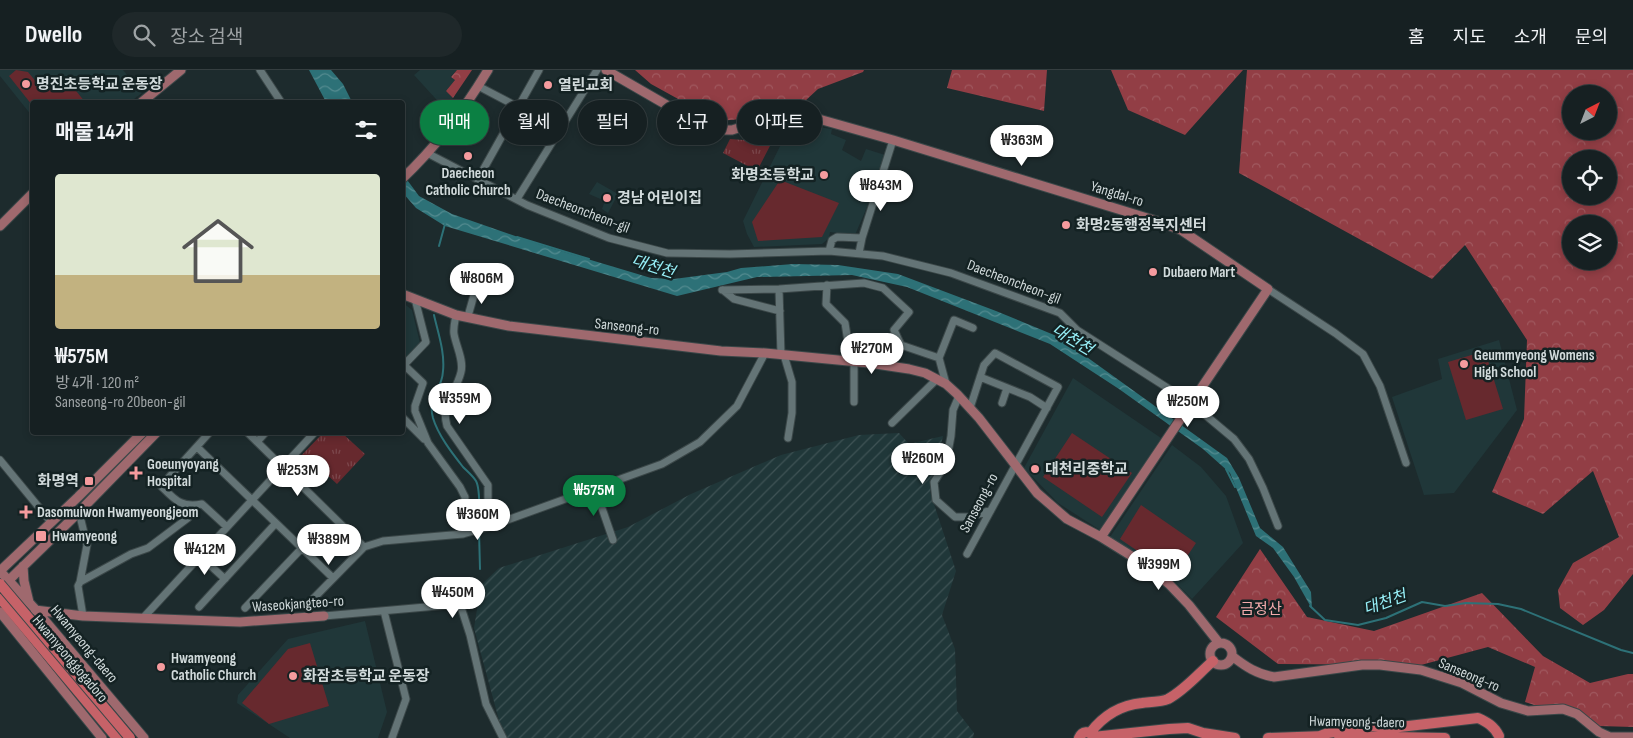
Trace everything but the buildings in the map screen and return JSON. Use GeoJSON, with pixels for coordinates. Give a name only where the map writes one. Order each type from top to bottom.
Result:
{"type":"FeatureCollection","features":[{"type":"Feature","properties":{"kind":"highway","name":"Hwamyeonggogadoro"},"geometry":{"type":"LineString","coordinates":[[4,582],[130,738]]}},
{"type":"Feature","properties":{"kind":"highway","name":"Hwamyeonggogadoro"},"geometry":{"type":"LineString","coordinates":[[0,597],[117,738]]}},
{"type":"Feature","properties":{"kind":"highway"},"geometry":{"type":"LineString","coordinates":[[1092,736],[1102,720],[1112,712],[1131,704],[1168,699],[1213,661]]}},
{"type":"Feature","properties":{"kind":"highway"},"geometry":{"type":"LineString","coordinates":[[1320,736],[1371,726],[1391,728],[1478,718],[1487,722],[1495,729],[1499,736]]}},
{"type":"Feature","properties":{"kind":"highway"},"geometry":{"type":"LineString","coordinates":[[1102,720],[1106,731],[1116,734]]}},
{"type":"Feature","properties":{"kind":"highway"},"geometry":{"type":"LineString","coordinates":[[1079,738],[1083,732],[1092,736],[1169,728],[1188,728],[1203,733],[1235,738]]}},
{"type":"Feature","properties":{"kind":"highway","name":"Hwamyeong-daero"},"geometry":{"type":"LineString","coordinates":[[1268,738],[1320,736],[1445,738]]}},
{"type":"Feature","properties":{"kind":"main road"},"geometry":{"type":"LineString","coordinates":[[144,100],[181,70]]}},
{"type":"Feature","properties":{"kind":"main road"},"geometry":{"type":"LineString","coordinates":[[405,176],[428,154],[461,112],[488,70]]}},
{"type":"Feature","properties":{"kind":"main road","name":"Yangdal-ro"},"geometry":{"type":"LineString","coordinates":[[606,70],[703,126],[721,130],[732,130],[777,116],[808,116],[893,140],[1157,221],[1181,230],[1268,289]]}},
{"type":"Feature","properties":{"kind":"main road"},"geometry":{"type":"LineString","coordinates":[[0,226],[30,196]]}},
{"type":"Feature","properties":{"kind":"main road"},"geometry":{"type":"LineString","coordinates":[[1100,537],[1268,289]]}},
{"type":"Feature","properties":{"kind":"main road","name":"Sanseong-ro"},"geometry":{"type":"LineString","coordinates":[[405,295],[456,315],[509,326],[721,351],[765,353],[890,366],[925,373],[946,384],[959,396],[1037,493],[1067,519],[1146,565],[1169,584],[1189,605],[1219,643]]}},
{"type":"Feature","properties":{"kind":"main road"},"geometry":{"type":"LineString","coordinates":[[0,571],[140,435]]}},
{"type":"Feature","properties":{"kind":"main road"},"geometry":{"type":"LineString","coordinates":[[0,588],[4,582],[79,512],[153,435]]}},
{"type":"Feature","properties":{"kind":"main road"},"geometry":{"type":"LineString","coordinates":[[23,566],[29,602]]}},
{"type":"Feature","properties":{"kind":"main road","name":"Hwamyeong-daero"},"geometry":{"type":"LineString","coordinates":[[0,571],[4,582],[29,602],[144,738]]}},
{"type":"Feature","properties":{"kind":"main road","name":"Waseokjangteo-ro"},"geometry":{"type":"LineString","coordinates":[[0,597],[36,610],[83,616],[240,622],[324,616]]}},
{"type":"Feature","properties":{"kind":"main road"},"geometry":{"type":"LineString","coordinates":[[0,613],[102,738]]}},
{"type":"Feature","properties":{"kind":"main road"},"geometry":{"type":"LineString","coordinates":[[1223,642],[1230,646],[1232,656],[1229,662],[1223,665],[1210,658],[1210,650],[1215,644],[1223,642]]}},
{"type":"Feature","properties":{"kind":"main road","name":"Sanseong-ro"},"geometry":{"type":"LineString","coordinates":[[1232,656],[1260,675],[1274,677],[1362,665],[1380,665],[1421,670],[1462,683],[1501,703],[1528,711],[1563,709],[1577,714],[1599,732],[1610,737],[1633,737]]}},
{"type":"Feature","properties":{"kind":"street"},"geometry":{"type":"LineString","coordinates":[[260,70],[280,100]]}},
{"type":"Feature","properties":{"kind":"street"},"geometry":{"type":"LineString","coordinates":[[522,100],[539,70]]}},
{"type":"Feature","properties":{"kind":"street"},"geometry":{"type":"LineString","coordinates":[[568,116],[597,70]]}},
{"type":"Feature","properties":{"kind":"street"},"geometry":{"type":"LineString","coordinates":[[478,86],[507,100]]}},
{"type":"Feature","properties":{"kind":"street"},"geometry":{"type":"LineString","coordinates":[[859,253],[893,140]]}},
{"type":"Feature","properties":{"kind":"street"},"geometry":{"type":"LineString","coordinates":[[478,179],[499,142]]}},
{"type":"Feature","properties":{"kind":"street"},"geometry":{"type":"LineString","coordinates":[[517,199],[550,145]]}},
{"type":"Feature","properties":{"kind":"street","name":"Daecheoncheon-gil"},"geometry":{"type":"LineString","coordinates":[[428,154],[517,199],[609,238],[667,253],[730,254],[828,251],[883,256],[951,274],[1060,312],[1077,330],[1234,439],[1249,459],[1278,526]]}},
{"type":"Feature","properties":{"kind":"street"},"geometry":{"type":"LineString","coordinates":[[828,251],[832,240],[837,238],[862,238]]}},
{"type":"Feature","properties":{"kind":"street"},"geometry":{"type":"LineString","coordinates":[[780,312],[734,299],[722,290],[779,289],[864,283],[883,288],[909,312],[894,330],[901,345],[939,358]]}},
{"type":"Feature","properties":{"kind":"street"},"geometry":{"type":"LineString","coordinates":[[827,286],[826,304],[845,323],[854,362],[854,402]]}},
{"type":"Feature","properties":{"kind":"street"},"geometry":{"type":"LineString","coordinates":[[468,316],[476,288]]}},
{"type":"Feature","properties":{"kind":"street"},"geometry":{"type":"LineString","coordinates":[[779,289],[783,355],[792,382],[792,413],[788,438]]}},
{"type":"Feature","properties":{"kind":"street","name":"Yangdal-ro"},"geometry":{"type":"LineString","coordinates":[[1268,289],[1334,332],[1363,354],[1380,386],[1406,463]]}},
{"type":"Feature","properties":{"kind":"street"},"geometry":{"type":"LineString","coordinates":[[405,365],[426,342],[415,299]]}},
{"type":"Feature","properties":{"kind":"street"},"geometry":{"type":"LineString","coordinates":[[456,315],[454,331],[462,364],[461,372],[444,410],[445,418],[447,426],[488,485],[488,527]]}},
{"type":"Feature","properties":{"kind":"street"},"geometry":{"type":"LineString","coordinates":[[946,384],[939,358],[954,320],[973,328]]}},
{"type":"Feature","properties":{"kind":"street"},"geometry":{"type":"LineString","coordinates":[[890,366],[901,345]]}},
{"type":"Feature","properties":{"kind":"street"},"geometry":{"type":"LineString","coordinates":[[310,602],[364,547],[383,541],[463,534],[488,527],[662,464],[700,442],[737,406],[765,353]]}},
{"type":"Feature","properties":{"kind":"street","name":"Sanseong-ro"},"geometry":{"type":"LineString","coordinates":[[968,554],[1058,387],[995,353],[984,365],[980,377]]}},
{"type":"Feature","properties":{"kind":"street"},"geometry":{"type":"LineString","coordinates":[[405,367],[422,383],[415,411],[428,442]]}},
{"type":"Feature","properties":{"kind":"street"},"geometry":{"type":"LineString","coordinates":[[970,408],[980,377],[1030,396],[1047,408]]}},
{"type":"Feature","properties":{"kind":"street"},"geometry":{"type":"LineString","coordinates":[[892,423],[937,379]]}},
{"type":"Feature","properties":{"kind":"street"},"geometry":{"type":"LineString","coordinates":[[1002,403],[1007,388]]}},
{"type":"Feature","properties":{"kind":"street"},"geometry":{"type":"LineString","coordinates":[[959,396],[953,410],[946,462],[934,482],[936,500],[955,517],[970,517],[991,510]]}},
{"type":"Feature","properties":{"kind":"street"},"geometry":{"type":"LineString","coordinates":[[405,420],[428,442],[460,487],[465,497],[463,534]]}},
{"type":"Feature","properties":{"kind":"street"},"geometry":{"type":"LineString","coordinates":[[207,435],[162,486],[178,502],[191,506],[202,504],[227,528]]}},
{"type":"Feature","properties":{"kind":"street"},"geometry":{"type":"LineString","coordinates":[[250,435],[364,547]]}},
{"type":"Feature","properties":{"kind":"street"},"geometry":{"type":"LineString","coordinates":[[258,442],[264,435]]}},
{"type":"Feature","properties":{"kind":"street"},"geometry":{"type":"LineString","coordinates":[[143,618],[312,435]]}},
{"type":"Feature","properties":{"kind":"street"},"geometry":{"type":"LineString","coordinates":[[197,447],[333,578]]}},
{"type":"Feature","properties":{"kind":"street"},"geometry":{"type":"LineString","coordinates":[[0,460],[51,522]]}},
{"type":"Feature","properties":{"kind":"street"},"geometry":{"type":"LineString","coordinates":[[595,488],[613,540]]}},
{"type":"Feature","properties":{"kind":"street"},"geometry":{"type":"LineString","coordinates":[[80,582],[131,554],[148,548],[188,518],[191,506]]}},
{"type":"Feature","properties":{"kind":"street"},"geometry":{"type":"LineString","coordinates":[[79,512],[87,545],[78,586],[83,616]]}},
{"type":"Feature","properties":{"kind":"street"},"geometry":{"type":"LineString","coordinates":[[199,607],[276,523]]}},
{"type":"Feature","properties":{"kind":"street"},"geometry":{"type":"LineString","coordinates":[[245,608],[302,548]]}},
{"type":"Feature","properties":{"kind":"street"},"geometry":{"type":"LineString","coordinates":[[200,556],[225,579]]}},
{"type":"Feature","properties":{"kind":"street","name":"Waseokjangteo-ro"},"geometry":{"type":"LineString","coordinates":[[324,616],[460,604],[470,635],[486,704],[503,738]]}},
{"type":"Feature","properties":{"kind":"street"},"geometry":{"type":"LineString","coordinates":[[384,611],[406,699],[392,738]]}},
{"type":"Feature","properties":{"kind":"shaded area"},"geometry":{"type":"Polygon","coordinates":[[[0,70],[123,70],[142,93],[133,100],[30,100],[30,114],[0,76],[0,70]]]}},
{"type":"Feature","properties":{"kind":"shaded area"},"geometry":{"type":"Polygon","coordinates":[[[420,70],[457,70],[451,76],[455,80],[446,91],[453,98],[452,100],[437,100],[414,75],[420,70]]]}},
{"type":"Feature","properties":{"kind":"shaded area","name":"화명초등학교"},"geometry":{"type":"Polygon","coordinates":[[[822,128],[832,129],[831,134],[846,140],[842,150],[861,161],[866,149],[885,155],[855,235],[830,232],[829,238],[822,244],[754,247],[743,221],[781,145],[822,145],[822,128]]]}},
{"type":"Feature","properties":{"kind":"shaded area","name":"경남 어린이집"},"geometry":{"type":"Polygon","coordinates":[[[597,182],[618,194],[608,213],[602,209],[605,201],[589,194],[597,182]]]}},
{"type":"Feature","properties":{"kind":"shaded area"},"geometry":{"type":"Polygon","coordinates":[[[405,304],[412,310],[420,343],[405,359],[405,304]]]}},
{"type":"Feature","properties":{"kind":"shaded area","name":"Geummyeong Womens High School"},"geometry":{"type":"Polygon","coordinates":[[[1499,340],[1517,410],[1454,493],[1424,495],[1392,397],[1442,379],[1438,359],[1499,340]]]}},
{"type":"Feature","properties":{"kind":"shaded area","name":"대천리중학교"},"geometry":{"type":"Polygon","coordinates":[[[1073,378],[1161,438],[1100,530],[1058,503],[1024,468],[1073,378]]]}},
{"type":"Feature","properties":{"kind":"shaded area"},"geometry":{"type":"Polygon","coordinates":[[[899,433],[909,444],[943,436],[930,492],[956,571],[942,615],[955,649],[957,711],[974,733],[973,738],[507,738],[500,724],[474,628],[481,585],[499,568],[628,527],[691,494],[781,455],[859,435],[899,433]]]}},
{"type":"Feature","properties":{"kind":"shaded area"},"geometry":{"type":"Polygon","coordinates":[[[1172,445],[1201,467],[1226,496],[1243,543],[1192,599],[1171,578],[1110,537],[1172,445]]]}},
{"type":"Feature","properties":{"kind":"shaded area"},"geometry":{"type":"Polygon","coordinates":[[[365,621],[387,712],[378,738],[290,738],[237,703],[238,695],[288,639],[365,621]]]}},
{"type":"Feature","properties":{"kind":"green space","name":"명진초등학교 운동장"},"geometry":{"type":"Polygon","coordinates":[[[16,70],[28,72],[42,89],[57,77],[65,77],[83,100],[30,100],[30,102],[9,76],[16,70]]]}},
{"type":"Feature","properties":{"kind":"green space"},"geometry":{"type":"Polygon","coordinates":[[[457,70],[472,70],[453,98],[446,91],[455,80],[451,77],[457,70]]]}},
{"type":"Feature","properties":{"kind":"green space"},"geometry":{"type":"Polygon","coordinates":[[[635,70],[864,70],[818,89],[806,100],[737,100],[737,119],[727,120],[727,100],[680,100],[651,84],[635,70]]]}},
{"type":"Feature","properties":{"kind":"green space"},"geometry":{"type":"Polygon","coordinates":[[[952,70],[1047,70],[1044,111],[947,88],[952,70]]]}},
{"type":"Feature","properties":{"kind":"green space"},"geometry":{"type":"Polygon","coordinates":[[[1111,70],[1243,70],[1185,135],[1128,110],[1111,70]]]}},
{"type":"Feature","properties":{"kind":"green space"},"geometry":{"type":"Polygon","coordinates":[[[1247,70],[1633,70],[1633,574],[1604,610],[1583,625],[1560,608],[1558,590],[1573,563],[1619,537],[1593,471],[1543,514],[1492,492],[1524,419],[1527,340],[1465,245],[1432,279],[1239,173],[1247,70]]]}},
{"type":"Feature","properties":{"kind":"green space"},"geometry":{"type":"Polygon","coordinates":[[[730,139],[737,140],[737,145],[770,145],[757,171],[723,153],[730,139]]]}},
{"type":"Feature","properties":{"kind":"green space"},"geometry":{"type":"Polygon","coordinates":[[[780,180],[839,203],[822,237],[758,241],[752,222],[780,180]]]}},
{"type":"Feature","properties":{"kind":"green space"},"geometry":{"type":"Polygon","coordinates":[[[1485,351],[1503,409],[1466,420],[1448,362],[1485,351]]]}},
{"type":"Feature","properties":{"kind":"green space"},"geometry":{"type":"Polygon","coordinates":[[[1072,433],[1132,473],[1102,517],[1043,477],[1072,433]]]}},
{"type":"Feature","properties":{"kind":"green space"},"geometry":{"type":"Polygon","coordinates":[[[321,435],[344,435],[365,454],[337,484],[323,471],[309,486],[293,471],[296,461],[321,435]]]}},
{"type":"Feature","properties":{"kind":"green space"},"geometry":{"type":"Polygon","coordinates":[[[1141,505],[1196,543],[1174,576],[1120,539],[1141,505]]]}},
{"type":"Feature","properties":{"kind":"green space","name":"금정산"},"geometry":{"type":"Polygon","coordinates":[[[1260,549],[1307,617],[1374,631],[1482,593],[1543,656],[1590,683],[1633,674],[1633,727],[1599,726],[1525,702],[1535,667],[1488,647],[1421,665],[1278,664],[1216,617],[1260,549]]]}},
{"type":"Feature","properties":{"kind":"green space","name":"화잠초등학교 운동장"},"geometry":{"type":"Polygon","coordinates":[[[310,643],[329,706],[269,724],[242,703],[288,649],[310,643]]]}},
{"type":"Feature","properties":{"kind":"water"},"geometry":{"type":"Polygon","coordinates":[[[309,70],[331,70],[343,84],[351,100],[325,100],[309,70]]]}},
{"type":"Feature","properties":{"kind":"water","name":"대천천"},"geometry":{"type":"Polygon","coordinates":[[[405,177],[419,196],[452,214],[544,246],[651,278],[674,279],[727,272],[741,268],[793,264],[838,265],[898,274],[1059,337],[1227,458],[1239,478],[1260,528],[1283,547],[1311,592],[1312,609],[1294,577],[1273,548],[1256,536],[1230,473],[1203,449],[1119,389],[1050,344],[907,287],[852,275],[757,277],[677,296],[445,226],[416,208],[405,195],[405,177]]]}},
{"type":"Feature","properties":{"kind":"waterway"},"geometry":{"type":"LineString","coordinates":[[439,246],[445,224]]}},
{"type":"Feature","properties":{"kind":"waterway","name":"대천천"},"geometry":{"type":"LineString","coordinates":[[517,237],[589,259]]}},
{"type":"Feature","properties":{"kind":"waterway"},"geometry":{"type":"LineString","coordinates":[[434,315],[441,343],[443,364],[442,378],[432,404],[433,418],[446,444],[478,485],[479,527]]}},
{"type":"Feature","properties":{"kind":"waterway","name":"대천천"},"geometry":{"type":"LineString","coordinates":[[1226,469],[1235,487]]}},
{"type":"Feature","properties":{"kind":"waterway"},"geometry":{"type":"LineString","coordinates":[[479,531],[480,569]]}},
{"type":"Feature","properties":{"kind":"waterway","name":"대천천"},"geometry":{"type":"LineString","coordinates":[[1310,606],[1325,620],[1358,625],[1386,618],[1422,602],[1445,606],[1466,603],[1498,604],[1521,609],[1621,650],[1633,653]]}},
{"type":"Feature","properties":{"kind":"place","name":"명진초등학교 운동장"},"geometry":{"type":"Point","coordinates":[26,84]}},
{"type":"Feature","properties":{"kind":"place","name":"열린교회"},"geometry":{"type":"Point","coordinates":[548,85]}},
{"type":"Feature","properties":{"kind":"place","name":"Daecheon Catholic Church"},"geometry":{"type":"Point","coordinates":[468,156]}},
{"type":"Feature","properties":{"kind":"place","name":"화명초등학교"},"geometry":{"type":"Point","coordinates":[824,175]}},
{"type":"Feature","properties":{"kind":"place","name":"경남 어린이집"},"geometry":{"type":"Point","coordinates":[607,198]}},
{"type":"Feature","properties":{"kind":"place","name":"화명2동행정복지센터"},"geometry":{"type":"Point","coordinates":[1066,225]}},
{"type":"Feature","properties":{"kind":"place","name":"Dubaero Mart"},"geometry":{"type":"Point","coordinates":[1153,272]}},
{"type":"Feature","properties":{"kind":"place","name":"Geummyeong Womens High School"},"geometry":{"type":"Point","coordinates":[1464,364]}},
{"type":"Feature","properties":{"kind":"place","name":"대천리중학교"},"geometry":{"type":"Point","coordinates":[1035,469]}},
{"type":"Feature","properties":{"kind":"place","name":"Goeunyoyang Hospital"},"geometry":{"type":"Point","coordinates":[136,473]}},
{"type":"Feature","properties":{"kind":"place","name":"화명역"},"geometry":{"type":"Point","coordinates":[89,481]}},
{"type":"Feature","properties":{"kind":"place","name":"Dasomuiwon Hwamyeongjeom"},"geometry":{"type":"Point","coordinates":[26,512]}},
{"type":"Feature","properties":{"kind":"place","name":"Hwamyeong"},"geometry":{"type":"Point","coordinates":[41,536]}},
{"type":"Feature","properties":{"kind":"place","name":"Hwamyeong Catholic Church"},"geometry":{"type":"Point","coordinates":[161,667]}},
{"type":"Feature","properties":{"kind":"place","name":"화잠초등학교 운동장"},"geometry":{"type":"Point","coordinates":[293,676]}}]}
